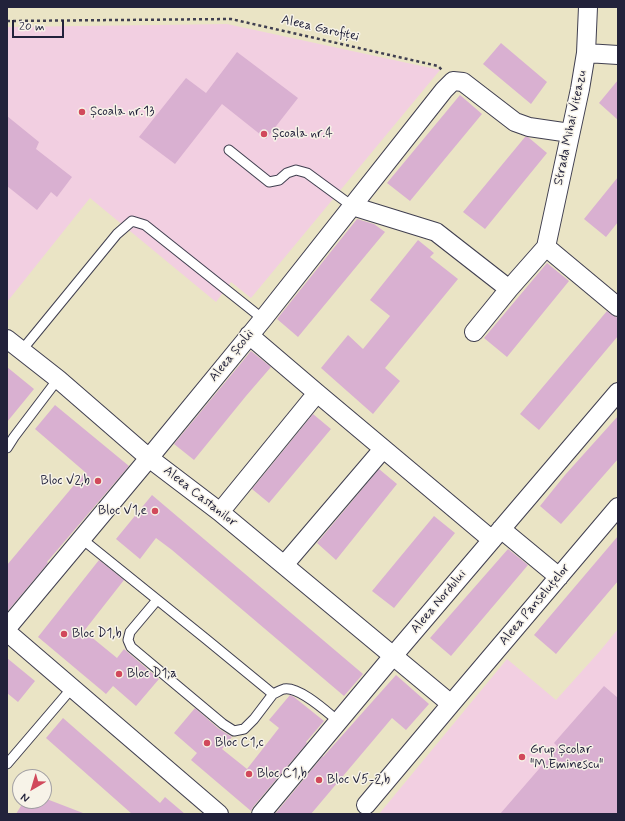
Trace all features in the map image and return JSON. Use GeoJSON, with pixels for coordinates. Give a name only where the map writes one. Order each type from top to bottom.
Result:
{"type":"FeatureCollection","features":[{"type":"Feature","properties":{"kind":"street","name":"Strada Mihai Viteazu"},"geometry":{"type":"LineString","coordinates":[[546,247],[580,89],[586,53],[588,7]]}},
{"type":"Feature","properties":{"kind":"street"},"geometry":{"type":"LineString","coordinates":[[586,53],[618,55]]}},
{"type":"Feature","properties":{"kind":"street"},"geometry":{"type":"LineString","coordinates":[[453,81],[463,82],[515,122],[529,127],[570,132]]}},
{"type":"Feature","properties":{"kind":"street","name":"Aleea Școlii"},"geometry":{"type":"LineString","coordinates":[[7,628],[263,319],[444,90],[453,81]]}},
{"type":"Feature","properties":{"kind":"street"},"geometry":{"type":"LineString","coordinates":[[352,206],[436,232],[509,289]]}},
{"type":"Feature","properties":{"kind":"street"},"geometry":{"type":"LineString","coordinates":[[474,332],[546,247],[618,308]]}},
{"type":"Feature","properties":{"kind":"street"},"geometry":{"type":"LineString","coordinates":[[249,335],[383,449],[497,534],[559,577]]}},
{"type":"Feature","properties":{"kind":"street","name":"Aleea Castanilor"},"geometry":{"type":"LineString","coordinates":[[7,339],[58,379],[149,458],[220,512],[393,656]]}},
{"type":"Feature","properties":{"kind":"street","name":"Aleea Nordului"},"geometry":{"type":"LineString","coordinates":[[261,814],[338,721],[618,392]]}},
{"type":"Feature","properties":{"kind":"street"},"geometry":{"type":"LineString","coordinates":[[220,512],[317,393]]}},
{"type":"Feature","properties":{"kind":"street"},"geometry":{"type":"LineString","coordinates":[[284,565],[383,449]]}},
{"type":"Feature","properties":{"kind":"street","name":"Aleea Panseluțelor"},"geometry":{"type":"LineString","coordinates":[[366,805],[618,507]]}},
{"type":"Feature","properties":{"kind":"street"},"geometry":{"type":"LineString","coordinates":[[7,632],[219,814]]}},
{"type":"Feature","properties":{"kind":"street"},"geometry":{"type":"LineString","coordinates":[[393,656],[451,704]]}},
{"type":"Feature","properties":{"kind":"lane"},"geometry":{"type":"LineString","coordinates":[[229,150],[268,182],[279,180],[287,173],[296,170],[307,173],[352,206]]}},
{"type":"Feature","properties":{"kind":"lane"},"geometry":{"type":"LineString","coordinates":[[22,350],[117,234],[132,221],[145,225],[263,319]]}},
{"type":"Feature","properties":{"kind":"lane"},"geometry":{"type":"LineString","coordinates":[[7,448],[14,436],[58,379]]}},
{"type":"Feature","properties":{"kind":"lane"},"geometry":{"type":"LineString","coordinates":[[82,539],[273,694]]}},
{"type":"Feature","properties":{"kind":"lane"},"geometry":{"type":"LineString","coordinates":[[157,600],[130,632],[128,640],[131,647],[223,724],[234,731],[244,729],[254,719],[273,694],[285,689],[296,691],[315,702],[338,721]]}},
{"type":"Feature","properties":{"kind":"lane"},"geometry":{"type":"LineString","coordinates":[[7,764],[72,688]]}},
{"type":"Feature","properties":{"kind":"path","name":"Aleea Garofiței"},"geometry":{"type":"LineString","coordinates":[[7,21],[231,19],[438,66],[453,81]]}},
{"type":"Feature","properties":{"kind":"shaded area","name":"Școala nr.4"},"geometry":{"type":"Polygon","coordinates":[[[227,24],[440,70],[251,298],[231,282],[216,302],[90,198],[7,302],[7,27],[227,24]]]}},
{"type":"Feature","properties":{"kind":"shaded area","name":"Grup Școlar \"M.Eminescu\""},"geometry":{"type":"Polygon","coordinates":[[[618,629],[618,814],[379,814],[507,659],[556,700],[618,629]]]}},
{"type":"Feature","properties":{"kind":"building"},"geometry":{"type":"Polygon","coordinates":[[[501,43],[547,82],[531,104],[483,64],[501,43]]]}},
{"type":"Feature","properties":{"kind":"building"},"geometry":{"type":"Polygon","coordinates":[[[237,52],[298,98],[266,139],[222,104],[175,164],[139,137],[186,78],[206,93],[237,52]]]}},
{"type":"Feature","properties":{"kind":"building"},"geometry":{"type":"Polygon","coordinates":[[[618,80],[618,120],[599,103],[618,80]]]}},
{"type":"Feature","properties":{"kind":"building"},"geometry":{"type":"Polygon","coordinates":[[[460,95],[482,114],[410,201],[387,183],[460,95]]]}},
{"type":"Feature","properties":{"kind":"building"},"geometry":{"type":"Polygon","coordinates":[[[7,116],[39,142],[36,149],[72,177],[57,197],[51,192],[37,210],[7,186],[7,116]]]}},
{"type":"Feature","properties":{"kind":"building"},"geometry":{"type":"Polygon","coordinates":[[[525,137],[528,137],[547,153],[485,229],[463,212],[525,137]]]}},
{"type":"Feature","properties":{"kind":"building"},"geometry":{"type":"Polygon","coordinates":[[[618,177],[618,222],[606,237],[584,219],[618,177]]]}},
{"type":"Feature","properties":{"kind":"building"},"geometry":{"type":"Polygon","coordinates":[[[357,219],[374,224],[385,232],[298,337],[277,319],[357,219]]]}},
{"type":"Feature","properties":{"kind":"building"},"geometry":{"type":"Polygon","coordinates":[[[418,240],[434,253],[430,257],[458,279],[385,368],[400,381],[373,414],[321,368],[348,335],[363,349],[390,316],[370,300],[418,240]]]}},
{"type":"Feature","properties":{"kind":"building"},"geometry":{"type":"Polygon","coordinates":[[[547,263],[569,281],[507,357],[484,338],[547,263]]]}},
{"type":"Feature","properties":{"kind":"building"},"geometry":{"type":"Polygon","coordinates":[[[607,311],[618,318],[618,336],[539,430],[520,414],[607,311]]]}},
{"type":"Feature","properties":{"kind":"building"},"geometry":{"type":"Polygon","coordinates":[[[251,351],[271,367],[194,460],[174,444],[251,351]]]}},
{"type":"Feature","properties":{"kind":"building"},"geometry":{"type":"Polygon","coordinates":[[[7,367],[34,389],[7,422],[7,367]]]}},
{"type":"Feature","properties":{"kind":"building"},"geometry":{"type":"Polygon","coordinates":[[[55,405],[129,466],[47,562],[48,563],[7,612],[7,565],[85,472],[35,429],[55,405]]]}},
{"type":"Feature","properties":{"kind":"building"},"geometry":{"type":"Polygon","coordinates":[[[313,414],[331,429],[269,503],[252,489],[313,414]]]}},
{"type":"Feature","properties":{"kind":"building"},"geometry":{"type":"Polygon","coordinates":[[[618,416],[618,459],[561,524],[540,506],[565,475],[618,416]]]}},
{"type":"Feature","properties":{"kind":"building"},"geometry":{"type":"Polygon","coordinates":[[[379,469],[397,484],[336,560],[317,543],[379,469]]]}},
{"type":"Feature","properties":{"kind":"building"},"geometry":{"type":"Polygon","coordinates":[[[152,495],[363,674],[344,696],[156,538],[140,559],[116,539],[152,495]]]}},
{"type":"Feature","properties":{"kind":"building"},"geometry":{"type":"Polygon","coordinates":[[[434,516],[455,533],[394,608],[372,591],[434,516]]]}},
{"type":"Feature","properties":{"kind":"building"},"geometry":{"type":"Polygon","coordinates":[[[618,536],[618,581],[556,654],[534,635],[618,536]]]}},
{"type":"Feature","properties":{"kind":"building"},"geometry":{"type":"Polygon","coordinates":[[[508,549],[528,565],[451,656],[430,638],[508,549]]]}},
{"type":"Feature","properties":{"kind":"building"},"geometry":{"type":"Polygon","coordinates":[[[99,560],[124,580],[84,631],[117,658],[124,649],[159,679],[136,706],[113,686],[106,694],[38,637],[99,560]]]}},
{"type":"Feature","properties":{"kind":"building"},"geometry":{"type":"Polygon","coordinates":[[[7,658],[35,681],[18,702],[7,693],[7,658]]]}},
{"type":"Feature","properties":{"kind":"building"},"geometry":{"type":"Polygon","coordinates":[[[396,675],[429,704],[406,730],[392,718],[311,814],[275,814],[323,756],[396,675]]]}},
{"type":"Feature","properties":{"kind":"building"},"geometry":{"type":"Polygon","coordinates":[[[604,686],[618,698],[618,814],[500,814],[558,747],[554,743],[604,686]]]}},
{"type":"Feature","properties":{"kind":"building"},"geometry":{"type":"Polygon","coordinates":[[[290,695],[324,721],[251,811],[191,760],[197,753],[174,733],[195,708],[219,729],[232,737],[222,749],[247,769],[279,728],[269,720],[290,695]]]}},
{"type":"Feature","properties":{"kind":"building"},"geometry":{"type":"Polygon","coordinates":[[[63,718],[160,803],[165,797],[185,814],[132,814],[46,738],[63,718]]]}},
{"type":"Feature","properties":{"kind":"building"},"geometry":{"type":"Polygon","coordinates":[[[52,801],[83,813],[83,814],[16,814],[19,809],[52,809],[52,801]]]}},
{"type":"Feature","properties":{"kind":"place","name":"Școala nr.13"},"geometry":{"type":"Point","coordinates":[82,112]}},
{"type":"Feature","properties":{"kind":"place","name":"Școala nr.4"},"geometry":{"type":"Point","coordinates":[264,134]}},
{"type":"Feature","properties":{"kind":"place","name":"Bloc V2,b"},"geometry":{"type":"Point","coordinates":[98,481]}},
{"type":"Feature","properties":{"kind":"place","name":"Bloc V1,e"},"geometry":{"type":"Point","coordinates":[155,511]}},
{"type":"Feature","properties":{"kind":"place","name":"Bloc D1,b"},"geometry":{"type":"Point","coordinates":[64,634]}},
{"type":"Feature","properties":{"kind":"place","name":"Bloc D1,a"},"geometry":{"type":"Point","coordinates":[119,674]}},
{"type":"Feature","properties":{"kind":"place","name":"Bloc C1,c"},"geometry":{"type":"Point","coordinates":[207,743]}},
{"type":"Feature","properties":{"kind":"place","name":"Grup Școlar \"M.Eminescu\""},"geometry":{"type":"Point","coordinates":[522,757]}},
{"type":"Feature","properties":{"kind":"place","name":"Bloc C1,b"},"geometry":{"type":"Point","coordinates":[249,774]}},
{"type":"Feature","properties":{"kind":"place","name":"Bloc V5-2,b"},"geometry":{"type":"Point","coordinates":[319,780]}}]}
